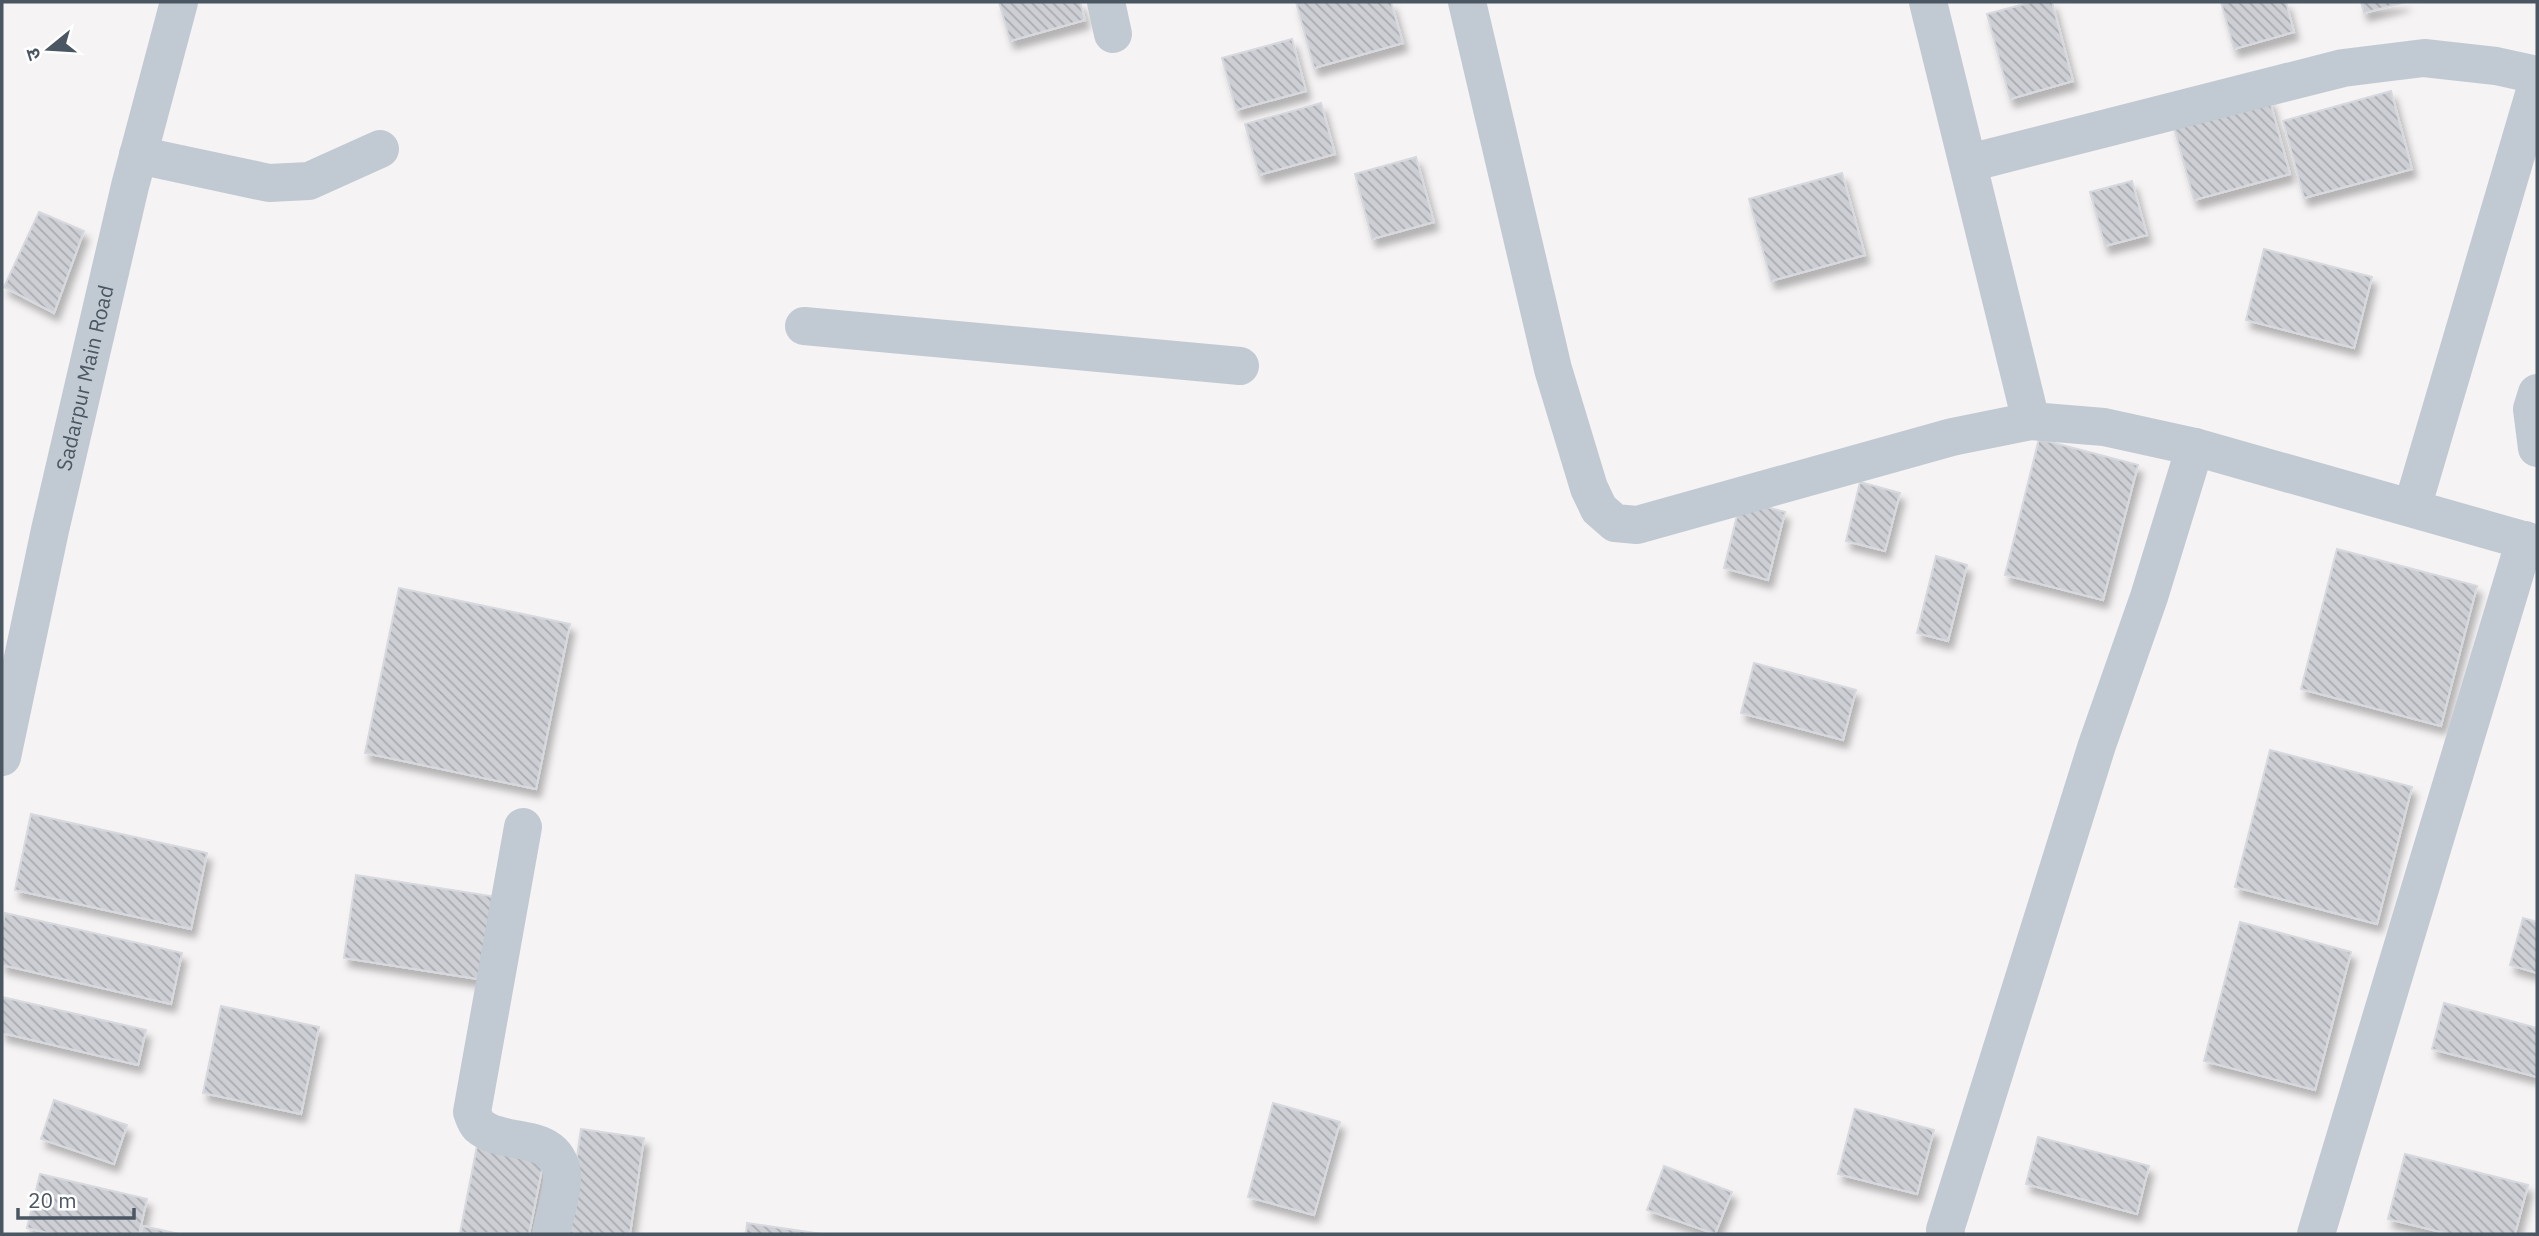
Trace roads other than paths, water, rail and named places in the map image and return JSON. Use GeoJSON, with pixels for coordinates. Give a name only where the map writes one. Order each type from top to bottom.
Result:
{"type":"FeatureCollection","features":[{"type":"Feature","properties":{"kind":"street","name":"Sadarpur Main Road"},"geometry":{"type":"LineString","coordinates":[[2,757],[16,619],[50,530],[138,155],[179,2]]}},
{"type":"Feature","properties":{"kind":"street"},"geometry":{"type":"LineString","coordinates":[[1467,2],[1553,369],[1589,488],[1599,509],[1615,523],[1637,525],[1952,437],[2031,421],[2104,427],[2195,447],[2531,542],[2316,1234]]}},
{"type":"Feature","properties":{"kind":"street"},"geometry":{"type":"LineString","coordinates":[[1928,2],[2031,421]]}},
{"type":"Feature","properties":{"kind":"street"},"geometry":{"type":"LineString","coordinates":[[1969,163],[2343,68],[2424,58],[2496,66],[2537,75]]}},
{"type":"Feature","properties":{"kind":"street"},"geometry":{"type":"LineString","coordinates":[[2412,508],[2537,84]]}},
{"type":"Feature","properties":{"kind":"street"},"geometry":{"type":"LineString","coordinates":[[138,155],[269,183],[309,181],[380,149]]}},
{"type":"Feature","properties":{"kind":"street"},"geometry":{"type":"LineString","coordinates":[[804,326],[1240,366]]}},
{"type":"Feature","properties":{"kind":"street"},"geometry":{"type":"LineString","coordinates":[[2537,393],[2532,409],[2537,447]]}},
{"type":"Feature","properties":{"kind":"street"},"geometry":{"type":"LineString","coordinates":[[1946,1234],[1949,1217],[2097,745],[2149,597],[2195,447]]}},
{"type":"Feature","properties":{"kind":"street"},"geometry":{"type":"LineString","coordinates":[[523,827],[472,1112],[477,1124],[486,1131],[542,1146],[556,1156],[562,1177],[551,1234]]}}]}
